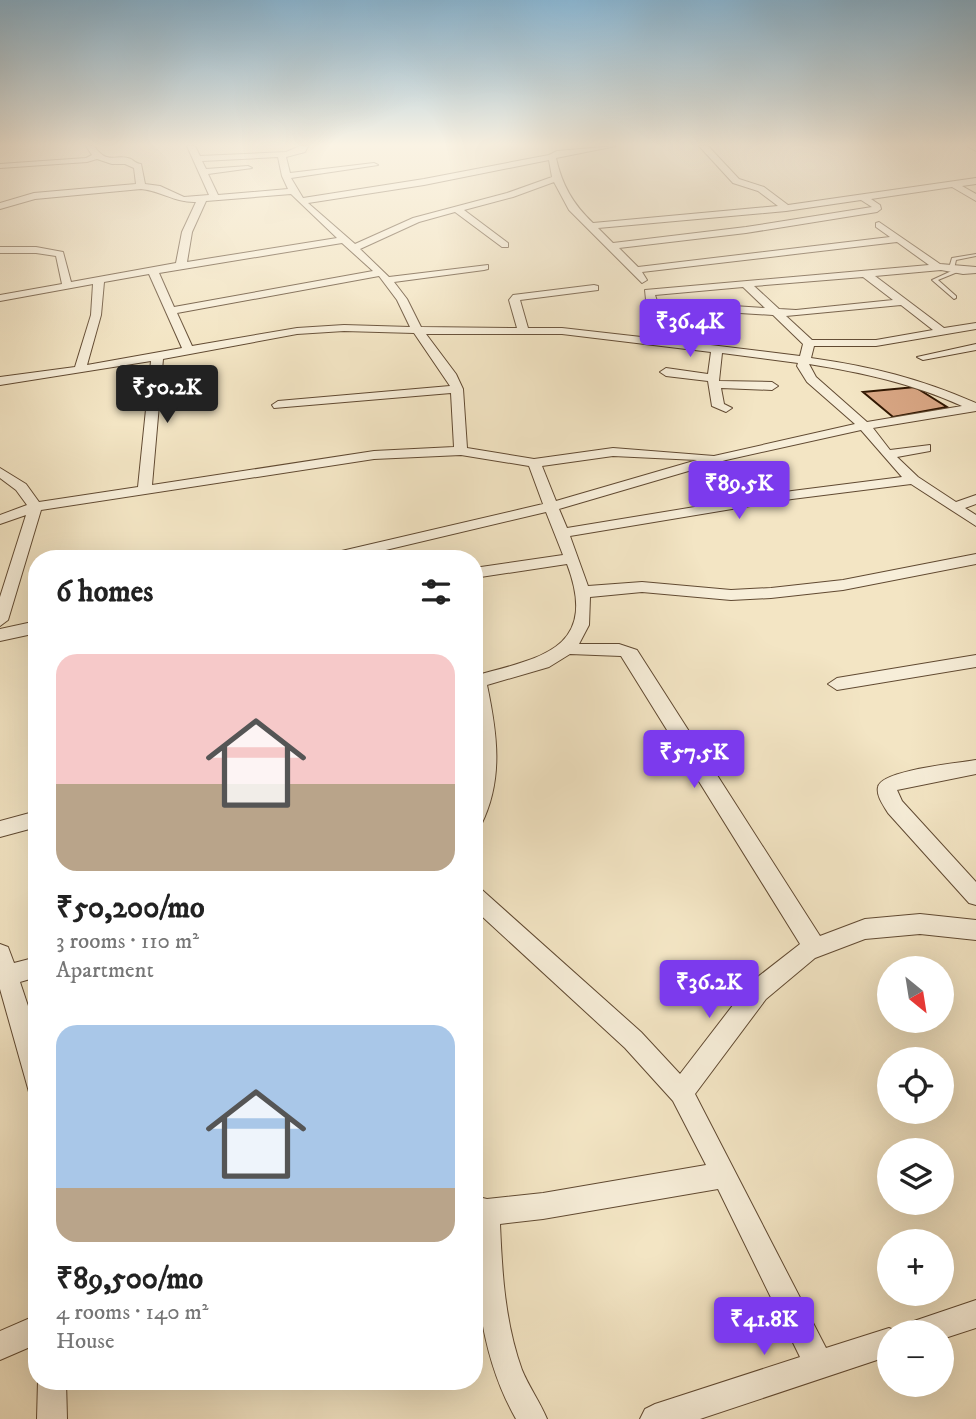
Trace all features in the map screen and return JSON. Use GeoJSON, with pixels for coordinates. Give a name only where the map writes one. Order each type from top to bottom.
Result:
{"type":"FeatureCollection","features":[{"type":"Feature","properties":{"kind":"street"},"geometry":{"type":"LineString","coordinates":[[181,265],[187,232],[196,212]]}},
{"type":"Feature","properties":{"kind":"street"},"geometry":{"type":"LineString","coordinates":[[313,212],[384,277],[402,299],[418,331],[438,355],[457,389],[461,451]]}},
{"type":"Feature","properties":{"kind":"street"},"geometry":{"type":"LineString","coordinates":[[354,248],[416,220],[441,212]]}},
{"type":"Feature","properties":{"kind":"street"},"geometry":{"type":"LineString","coordinates":[[461,212],[505,245]]}},
{"type":"Feature","properties":{"kind":"street"},"geometry":{"type":"LineString","coordinates":[[576,212],[636,270],[651,298],[656,342]]}},
{"type":"Feature","properties":{"kind":"street"},"geometry":{"type":"LineString","coordinates":[[590,226],[742,212]]}},
{"type":"Feature","properties":{"kind":"street"},"geometry":{"type":"LineString","coordinates":[[611,246],[706,237],[864,212]]}},
{"type":"Feature","properties":{"kind":"street"},"geometry":{"type":"LineString","coordinates":[[692,217],[706,237]]}},
{"type":"Feature","properties":{"kind":"street"},"geometry":{"type":"LineString","coordinates":[[879,225],[938,267]]}},
{"type":"Feature","properties":{"kind":"street"},"geometry":{"type":"LineString","coordinates":[[636,270],[897,239]]}},
{"type":"Feature","properties":{"kind":"street"},"geometry":{"type":"LineString","coordinates":[[0,298],[181,265],[344,240]]}},
{"type":"Feature","properties":{"kind":"street"},"geometry":{"type":"LineString","coordinates":[[0,250],[36,250],[60,254],[67,285]]}},
{"type":"Feature","properties":{"kind":"street"},"geometry":{"type":"LineString","coordinates":[[719,251],[728,259]]}},
{"type":"Feature","properties":{"kind":"street"},"geometry":{"type":"LineString","coordinates":[[170,312],[384,277],[484,267]]}},
{"type":"Feature","properties":{"kind":"street"},"geometry":{"type":"LineString","coordinates":[[651,298],[746,284],[865,273],[938,267],[966,271]]}},
{"type":"Feature","properties":{"kind":"street"},"geometry":{"type":"LineString","coordinates":[[153,271],[188,350]]}},
{"type":"Feature","properties":{"kind":"street"},"geometry":{"type":"LineString","coordinates":[[865,273],[942,332]]}},
{"type":"Feature","properties":{"kind":"street"},"geometry":{"type":"LineString","coordinates":[[80,370],[96,315],[99,279]]}},
{"type":"Feature","properties":{"kind":"street"},"geometry":{"type":"LineString","coordinates":[[746,284],[809,343],[876,343],[976,326]]}},
{"type":"Feature","properties":{"kind":"street"},"geometry":{"type":"LineString","coordinates":[[523,330],[514,300],[517,297],[594,288]]}},
{"type":"Feature","properties":{"kind":"street"},"geometry":{"type":"LineString","coordinates":[[651,298],[776,312],[839,310],[903,302]]}},
{"type":"Feature","properties":{"kind":"street"},"geometry":{"type":"LineString","coordinates":[[0,381],[80,370],[297,331],[344,328],[562,331],[807,360],[907,379],[975,407]]}},
{"type":"Feature","properties":{"kind":"street"},"geometry":{"type":"LineString","coordinates":[[809,343],[804,371],[811,379],[864,426],[887,455],[913,480],[976,522]]}},
{"type":"Feature","properties":{"kind":"street"},"geometry":{"type":"LineString","coordinates":[[923,357],[976,347]]}},
{"type":"Feature","properties":{"kind":"street"},"geometry":{"type":"LineString","coordinates":[[718,351],[714,381],[718,405],[726,408]]}},
{"type":"Feature","properties":{"kind":"street"},"geometry":{"type":"LineString","coordinates":[[144,492],[157,356]]}},
{"type":"Feature","properties":{"kind":"street"},"geometry":{"type":"LineString","coordinates":[[666,372],[714,381],[772,386]]}},
{"type":"Feature","properties":{"kind":"street"},"geometry":{"type":"LineString","coordinates":[[278,405],[457,389]]}},
{"type":"Feature","properties":{"kind":"street"},"geometry":{"type":"LineString","coordinates":[[368,550],[550,508],[723,457],[864,426],[975,407]]}},
{"type":"Feature","properties":{"kind":"street"},"geometry":{"type":"LineString","coordinates":[[887,455],[925,448]]}},
{"type":"Feature","properties":{"kind":"street"},"geometry":{"type":"LineString","coordinates":[[0,520],[35,507],[374,456],[461,451],[534,463],[613,452],[723,457]]}},
{"type":"Feature","properties":{"kind":"street"},"geometry":{"type":"LineString","coordinates":[[483,679],[550,660],[570,648],[580,630],[583,592],[534,463]]}},
{"type":"Feature","properties":{"kind":"street"},"geometry":{"type":"LineString","coordinates":[[0,472],[20,487],[35,507],[29,534],[0,620]]}},
{"type":"Feature","properties":{"kind":"street"},"geometry":{"type":"LineString","coordinates":[[561,533],[792,495],[913,480]]}},
{"type":"Feature","properties":{"kind":"street"},"geometry":{"type":"LineString","coordinates":[[955,507],[976,499]]}},
{"type":"Feature","properties":{"kind":"street"},"geometry":{"type":"LineString","coordinates":[[483,572],[572,558]]}},
{"type":"Feature","properties":{"kind":"street"},"geometry":{"type":"LineString","coordinates":[[583,592],[642,587],[731,595],[771,593],[843,585],[976,559]]}},
{"type":"Feature","properties":{"kind":"street"},"geometry":{"type":"LineString","coordinates":[[0,635],[28,629]]}},
{"type":"Feature","properties":{"kind":"street"},"geometry":{"type":"LineString","coordinates":[[570,648],[589,652],[619,649],[631,654],[815,948]]}},
{"type":"Feature","properties":{"kind":"street"},"geometry":{"type":"LineString","coordinates":[[836,684],[976,661]]}},
{"type":"Feature","properties":{"kind":"street"},"geometry":{"type":"LineString","coordinates":[[483,712],[487,730],[489,771],[483,790]]}},
{"type":"Feature","properties":{"kind":"street"},"geometry":{"type":"LineString","coordinates":[[976,767],[895,781],[887,787],[888,796],[895,807],[976,896]]}},
{"type":"Feature","properties":{"kind":"street"},"geometry":{"type":"LineString","coordinates":[[0,829],[28,821]]}},
{"type":"Feature","properties":{"kind":"street"},"geometry":{"type":"LineString","coordinates":[[483,904],[632,1040],[681,1093],[725,1175],[819,1366]]}},
{"type":"Feature","properties":{"kind":"street"},"geometry":{"type":"LineString","coordinates":[[681,1093],[758,990],[807,951],[864,929],[920,924],[976,930]]}},
{"type":"Feature","properties":{"kind":"street"},"geometry":{"type":"LineString","coordinates":[[28,966],[4,965],[28,1042]]}},
{"type":"Feature","properties":{"kind":"street"},"geometry":{"type":"LineString","coordinates":[[483,1210],[543,1206],[725,1175]]}},
{"type":"Feature","properties":{"kind":"street"},"geometry":{"type":"LineString","coordinates":[[483,1230],[488,1281],[499,1343],[531,1419]]}},
{"type":"Feature","properties":{"kind":"street"},"geometry":{"type":"LineString","coordinates":[[954,1321],[976,1314]]}},
{"type":"Feature","properties":{"kind":"street"},"geometry":{"type":"LineString","coordinates":[[0,1346],[28,1333]]}},
{"type":"Feature","properties":{"kind":"street"},"geometry":{"type":"LineString","coordinates":[[655,1419],[877,1346]]}},
{"type":"Feature","properties":{"kind":"street"},"geometry":{"type":"LineString","coordinates":[[52,1390],[52,1419]]}},
{"type":"Feature","properties":{"kind":"lane"},"geometry":{"type":"LineString","coordinates":[[954,297],[935,280],[966,271],[954,259],[976,255]]}},
{"type":"Feature","properties":{"kind":"building"},"geometry":{"type":"Polygon","coordinates":[[[915,387],[947,407],[893,417],[863,392],[915,387]]]}}]}
